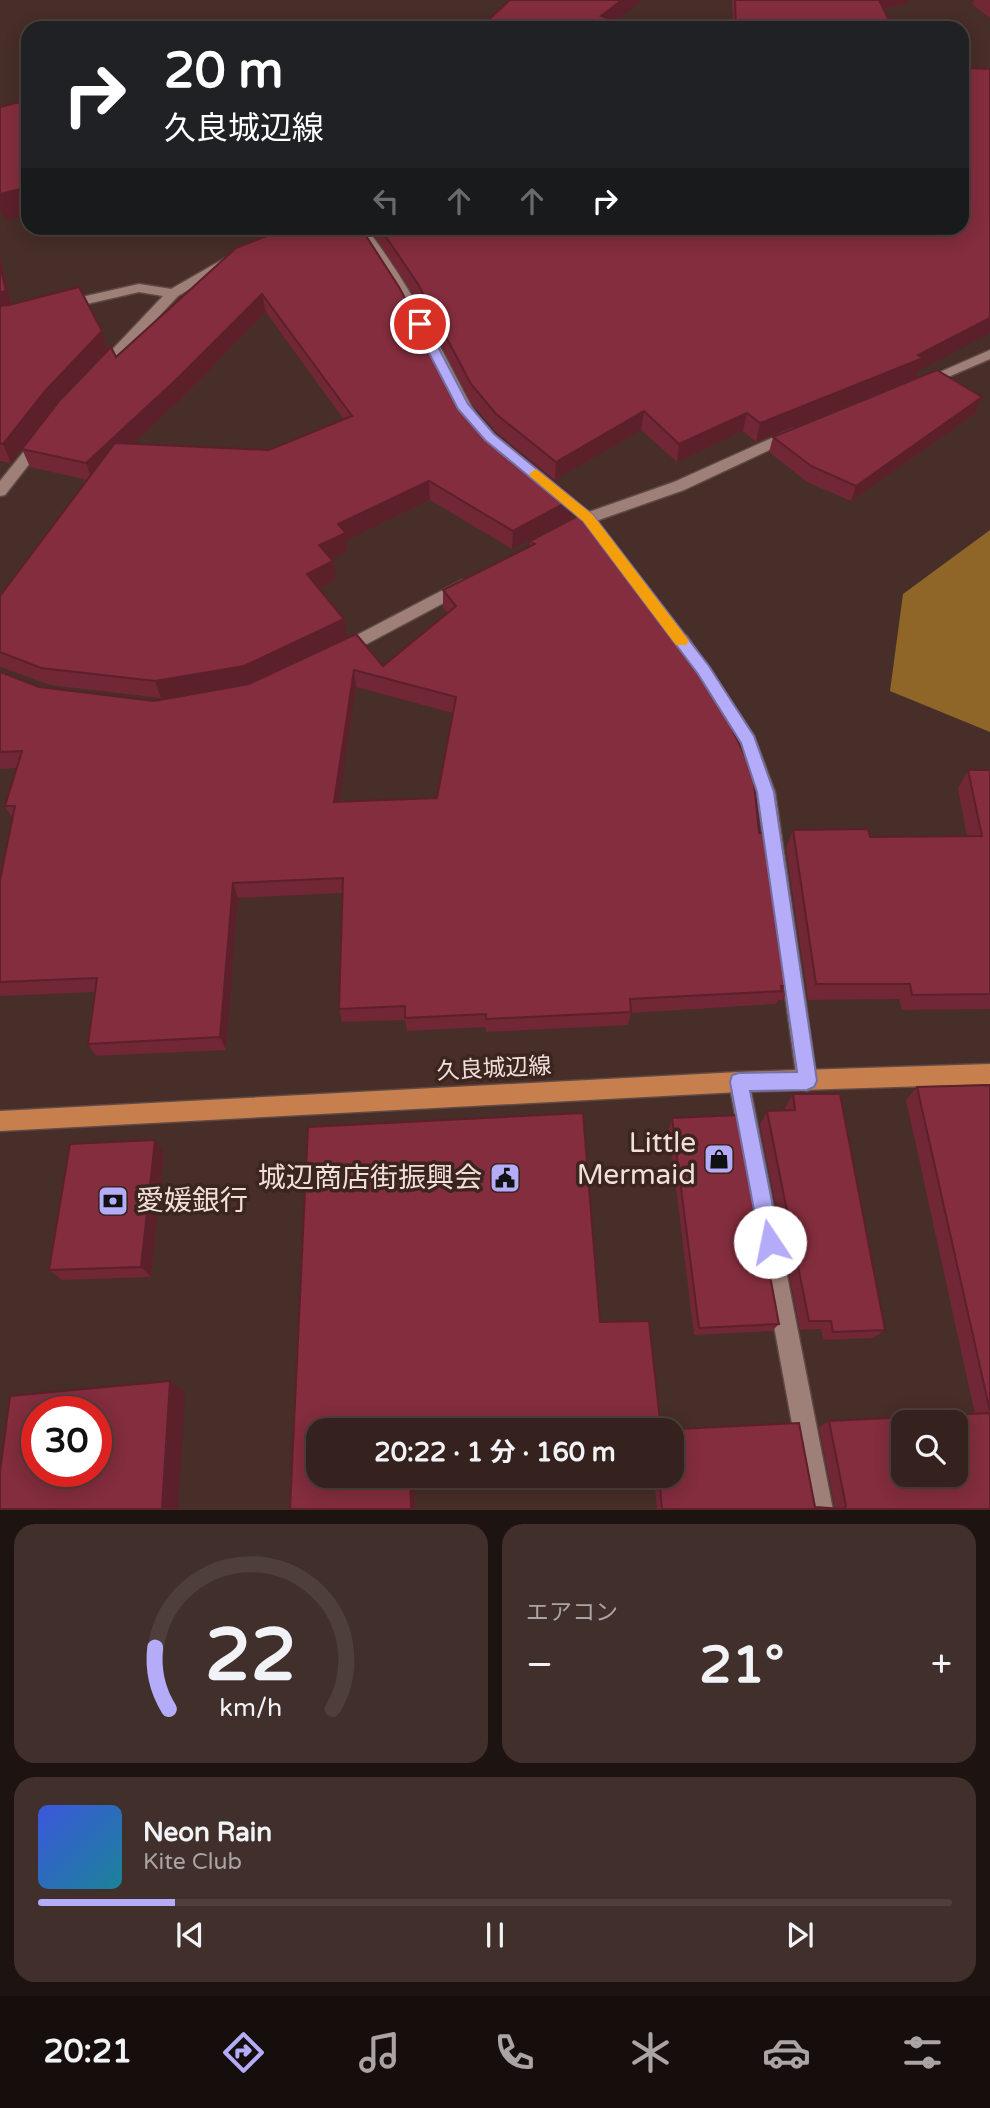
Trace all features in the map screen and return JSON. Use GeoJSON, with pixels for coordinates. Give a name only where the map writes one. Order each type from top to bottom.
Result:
{"type":"FeatureCollection","features":[{"type":"Feature","properties":{"kind":"main road","name":"久良城辺線"},"geometry":{"type":"LineString","coordinates":[[0,1121],[739,1082],[990,1074]]}},
{"type":"Feature","properties":{"kind":"street"},"geometry":{"type":"LineString","coordinates":[[365,235],[410,304],[463,406],[481,427]]}},
{"type":"Feature","properties":{"kind":"street"},"geometry":{"type":"LineString","coordinates":[[88,384],[173,293],[244,253]]}},
{"type":"Feature","properties":{"kind":"street"},"geometry":{"type":"LineString","coordinates":[[44,309],[139,288],[173,293]]}},
{"type":"Feature","properties":{"kind":"street"},"geometry":{"type":"LineString","coordinates":[[909,388],[990,354]]}},
{"type":"Feature","properties":{"kind":"street"},"geometry":{"type":"LineString","coordinates":[[0,491],[51,425]]}},
{"type":"Feature","properties":{"kind":"street"},"geometry":{"type":"LineString","coordinates":[[554,536],[587,519],[679,486],[810,427]]}},
{"type":"Feature","properties":{"kind":"street"},"geometry":{"type":"LineString","coordinates":[[326,657],[475,578]]}},
{"type":"Feature","properties":{"kind":"street"},"geometry":{"type":"LineString","coordinates":[[670,627],[703,670],[748,741],[766,792],[807,1081]]}},
{"type":"Feature","properties":{"kind":"street"},"geometry":{"type":"LineString","coordinates":[[739,1082],[821,1510]]}},
{"type":"Feature","properties":{"kind":"shaded area"},"geometry":{"type":"Polygon","coordinates":[[[990,530],[990,732],[890,691],[903,594],[990,530]]]}},
{"type":"Feature","properties":{"kind":"building"},"geometry":{"type":"Polygon","coordinates":[[[510,0],[622,0],[601,16],[614,21],[488,21],[510,0]]]}},
{"type":"Feature","properties":{"kind":"building"},"geometry":{"type":"Polygon","coordinates":[[[735,0],[879,0],[890,21],[736,21],[735,0]]]}},
{"type":"Feature","properties":{"kind":"building"},"geometry":{"type":"Polygon","coordinates":[[[969,68],[990,69],[990,318],[918,355],[923,358],[760,423],[747,413],[679,444],[644,411],[556,462],[496,414],[471,384],[418,284],[385,235],[969,235],[969,68]]]}},
{"type":"Feature","properties":{"kind":"building"},"geometry":{"type":"Polygon","coordinates":[[[21,102],[21,189],[0,194],[0,107],[21,102]]]}},
{"type":"Feature","properties":{"kind":"building"},"geometry":{"type":"Polygon","coordinates":[[[269,235],[366,235],[399,287],[455,392],[482,423],[574,498],[513,531],[429,481],[338,524],[346,533],[319,545],[333,561],[307,574],[344,619],[244,666],[155,681],[41,668],[0,652],[0,596],[115,443],[269,450],[352,416],[262,294],[179,377],[86,463],[22,449],[60,400],[111,347],[116,357],[236,248],[269,235]]]}},
{"type":"Feature","properties":{"kind":"building"},"geometry":{"type":"Polygon","coordinates":[[[0,265],[6,291],[0,292],[0,265]]]}},
{"type":"Feature","properties":{"kind":"building"},"geometry":{"type":"Polygon","coordinates":[[[79,287],[102,331],[46,390],[3,444],[0,443],[0,306],[79,287]]]}},
{"type":"Feature","properties":{"kind":"building"},"geometry":{"type":"Polygon","coordinates":[[[937,370],[982,397],[856,486],[811,466],[773,437],[937,370]]]}},
{"type":"Feature","properties":{"kind":"building"},"geometry":{"type":"Polygon","coordinates":[[[587,511],[662,610],[705,674],[753,772],[759,833],[768,833],[789,986],[781,986],[782,991],[630,999],[631,1012],[486,1019],[486,1014],[405,1018],[405,1006],[339,1009],[343,878],[233,883],[220,1037],[88,1044],[97,978],[0,982],[0,880],[15,806],[5,806],[22,751],[0,752],[0,672],[39,687],[154,701],[249,684],[356,634],[383,666],[456,606],[443,590],[535,544],[530,541],[587,511]],[[354,670],[334,802],[437,798],[456,697],[354,670]]]}},
{"type":"Feature","properties":{"kind":"building"},"geometry":{"type":"Polygon","coordinates":[[[968,770],[990,770],[990,994],[912,995],[910,984],[816,984],[793,830],[868,829],[870,837],[982,836],[968,770]]]}},
{"type":"Feature","properties":{"kind":"building"},"geometry":{"type":"Polygon","coordinates":[[[990,1085],[990,1411],[917,1087],[990,1085]]]}},
{"type":"Feature","properties":{"kind":"building"},"geometry":{"type":"Polygon","coordinates":[[[793,1094],[840,1094],[885,1330],[833,1332],[831,1321],[809,1321],[767,1111],[795,1110],[793,1094]]]}},
{"type":"Feature","properties":{"kind":"building"},"geometry":{"type":"Polygon","coordinates":[[[583,1113],[600,1322],[649,1321],[660,1418],[306,1418],[306,1488],[410,1488],[411,1509],[290,1509],[308,1127],[583,1113]]]}},
{"type":"Feature","properties":{"kind":"building"},"geometry":{"type":"Polygon","coordinates":[[[740,1115],[779,1324],[699,1328],[672,1118],[740,1115]]]}},
{"type":"Feature","properties":{"kind":"building"},"geometry":{"type":"Polygon","coordinates":[[[155,1140],[141,1267],[49,1270],[70,1144],[155,1140]]]}},
{"type":"Feature","properties":{"kind":"building"},"geometry":{"type":"Polygon","coordinates":[[[170,1381],[162,1509],[0,1509],[0,1472],[10,1396],[170,1381]]]}},
{"type":"Feature","properties":{"kind":"building"},"geometry":{"type":"Polygon","coordinates":[[[990,1413],[990,1509],[843,1509],[846,1506],[829,1421],[891,1418],[891,1487],[968,1487],[968,1414],[990,1413]]]}},
{"type":"Feature","properties":{"kind":"building"},"geometry":{"type":"Polygon","coordinates":[[[799,1423],[815,1507],[843,1509],[662,1509],[660,1488],[684,1488],[684,1429],[799,1423]]]}},
{"type":"Feature","properties":{"kind":"slow traffic"},"geometry":{"type":"LineString","coordinates":[[536,474],[588,518],[681,641]]}},
{"type":"Feature","properties":{"kind":"place","name":"Little Mermaid"},"geometry":{"type":"Point","coordinates":[719,1159]}},
{"type":"Feature","properties":{"kind":"place","name":"城辺商店街振興会"},"geometry":{"type":"Point","coordinates":[505,1178]}},
{"type":"Feature","properties":{"kind":"place","name":"愛媛銀行"},"geometry":{"type":"Point","coordinates":[113,1201]}},
{"type":"Feature","properties":{"kind":"route"},"geometry":{"type":"LineString","coordinates":[[420,324],[463,406],[489,437],[588,518],[703,670],[748,741],[766,792],[807,1081],[739,1082],[770,1242]]}}]}
